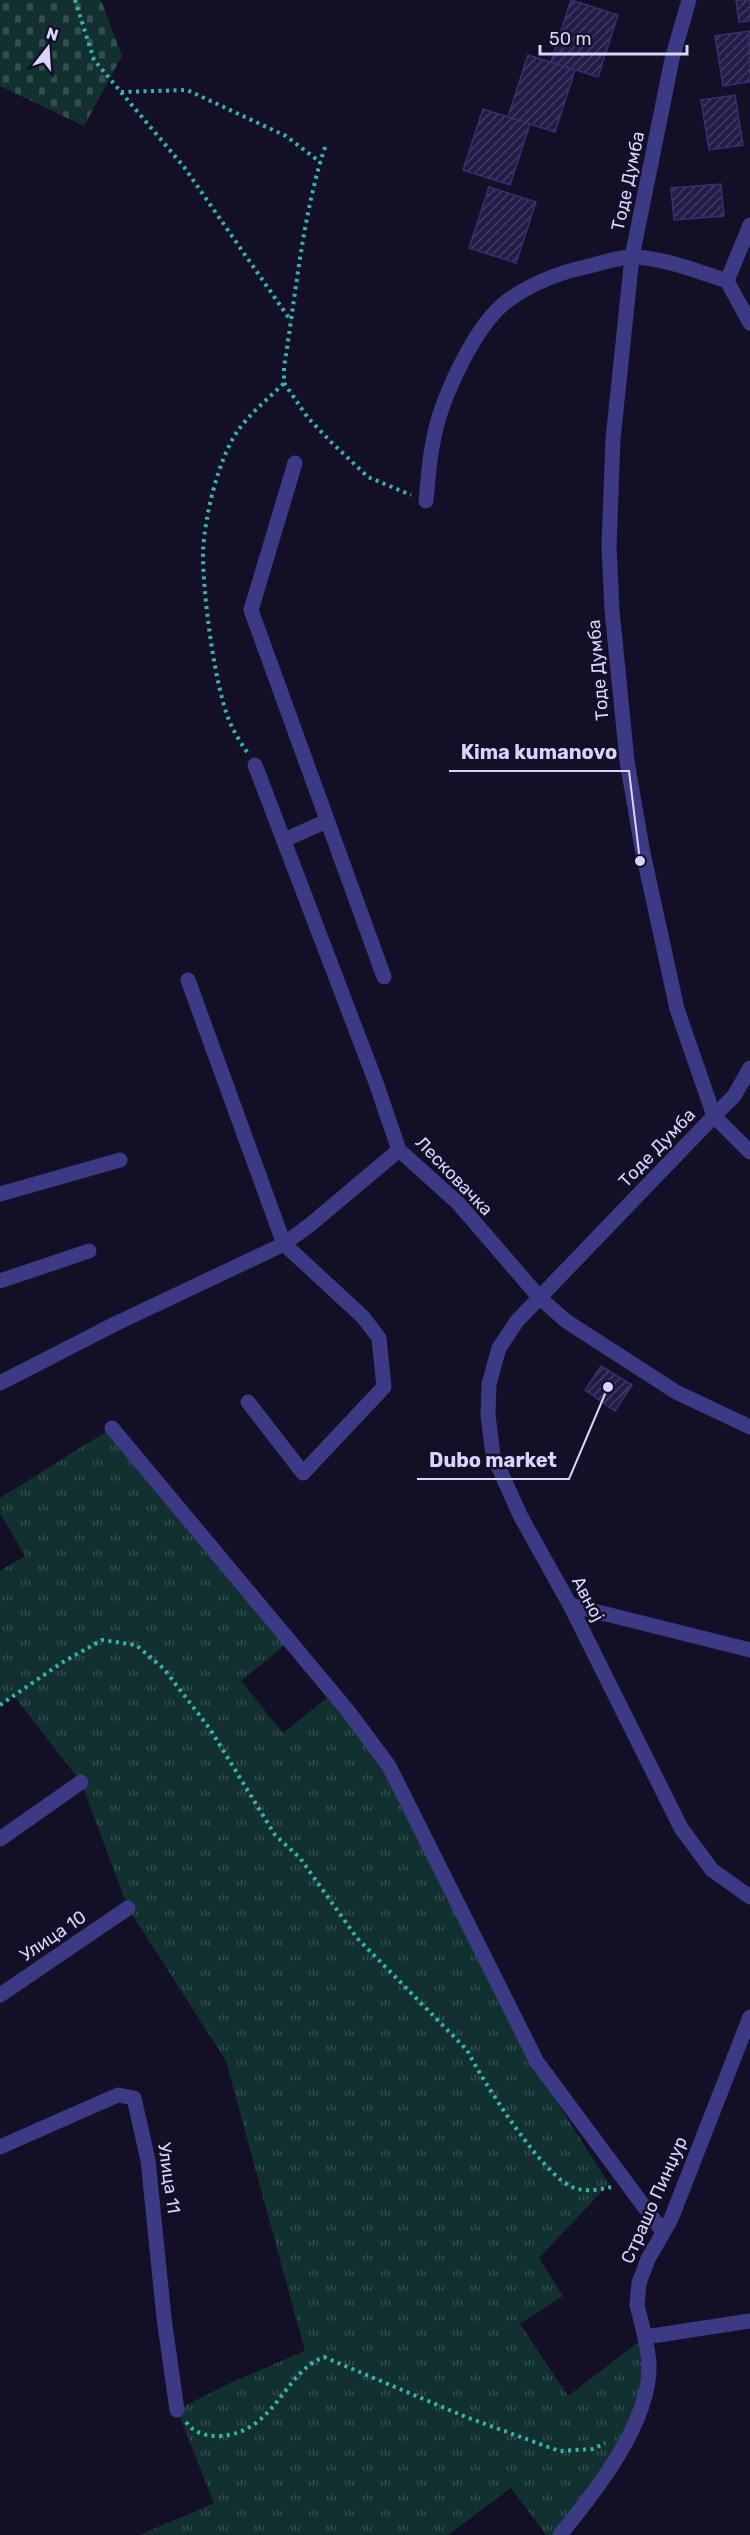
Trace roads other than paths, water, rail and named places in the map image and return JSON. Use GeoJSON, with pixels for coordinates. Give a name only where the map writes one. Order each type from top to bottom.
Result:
{"type":"FeatureCollection","features":[{"type":"Feature","properties":{"kind":"street","name":"Тоде Думба"},"geometry":{"type":"LineString","coordinates":[[538,1297],[714,1116],[680,1019],[628,772],[612,610],[610,522],[613,439],[632,257],[672,59],[689,0]]}},
{"type":"Feature","properties":{"kind":"street"},"geometry":{"type":"LineString","coordinates":[[728,281],[750,225]]}},
{"type":"Feature","properties":{"kind":"street"},"geometry":{"type":"LineString","coordinates":[[426,501],[432,442],[442,403],[479,333],[508,300],[540,281],[571,270],[632,257],[673,262],[728,281],[750,323]]}},
{"type":"Feature","properties":{"kind":"street"},"geometry":{"type":"LineString","coordinates":[[295,463],[251,610],[384,977]]}},
{"type":"Feature","properties":{"kind":"street","name":"Лесковачка"},"geometry":{"type":"LineString","coordinates":[[255,765],[399,1150],[458,1203],[538,1297],[566,1321],[676,1392],[750,1426]]}},
{"type":"Feature","properties":{"kind":"street"},"geometry":{"type":"LineString","coordinates":[[284,840],[327,821]]}},
{"type":"Feature","properties":{"kind":"street"},"geometry":{"type":"LineString","coordinates":[[188,980],[284,1244],[363,1317],[379,1338],[384,1387],[303,1473],[248,1402]]}},
{"type":"Feature","properties":{"kind":"street"},"geometry":{"type":"LineString","coordinates":[[750,1068],[734,1096],[714,1116],[750,1152]]}},
{"type":"Feature","properties":{"kind":"street"},"geometry":{"type":"LineString","coordinates":[[0,1383],[115,1324],[284,1244],[399,1150]]}},
{"type":"Feature","properties":{"kind":"street"},"geometry":{"type":"LineString","coordinates":[[0,1194],[120,1160]]}},
{"type":"Feature","properties":{"kind":"street"},"geometry":{"type":"LineString","coordinates":[[0,1281],[89,1251]]}},
{"type":"Feature","properties":{"kind":"street","name":"Авној"},"geometry":{"type":"LineString","coordinates":[[538,1297],[517,1321],[500,1348],[489,1384],[488,1415],[494,1455],[521,1517],[570,1605],[681,1828],[712,1870],[750,1898]]}},
{"type":"Feature","properties":{"kind":"street"},"geometry":{"type":"LineString","coordinates":[[112,1428],[348,1711],[389,1766],[537,2062],[663,2232]]}},
{"type":"Feature","properties":{"kind":"street"},"geometry":{"type":"LineString","coordinates":[[570,1605],[750,1650]]}},
{"type":"Feature","properties":{"kind":"street"},"geometry":{"type":"LineString","coordinates":[[0,1839],[81,1782]]}},
{"type":"Feature","properties":{"kind":"street","name":"Улица 10"},"geometry":{"type":"LineString","coordinates":[[0,1995],[128,1908]]}},
{"type":"Feature","properties":{"kind":"street","name":"Страшо Пинџур"},"geometry":{"type":"LineString","coordinates":[[560,2535],[600,2486],[627,2439],[646,2391],[650,2364],[637,2305],[639,2283],[648,2259],[671,2219],[750,2017]]}},
{"type":"Feature","properties":{"kind":"street","name":"Улица 11"},"geometry":{"type":"LineString","coordinates":[[0,2147],[118,2095],[134,2098],[148,2160],[164,2318],[177,2410]]}},
{"type":"Feature","properties":{"kind":"street"},"geometry":{"type":"LineString","coordinates":[[645,2337],[750,2321]]}},
{"type":"Feature","properties":{"kind":"place","name":"Kima kumanovo"},"geometry":{"type":"Point","coordinates":[640,861]}},
{"type":"Feature","properties":{"kind":"place","name":"Dubo market"},"geometry":{"type":"Point","coordinates":[608,1387]}}]}
